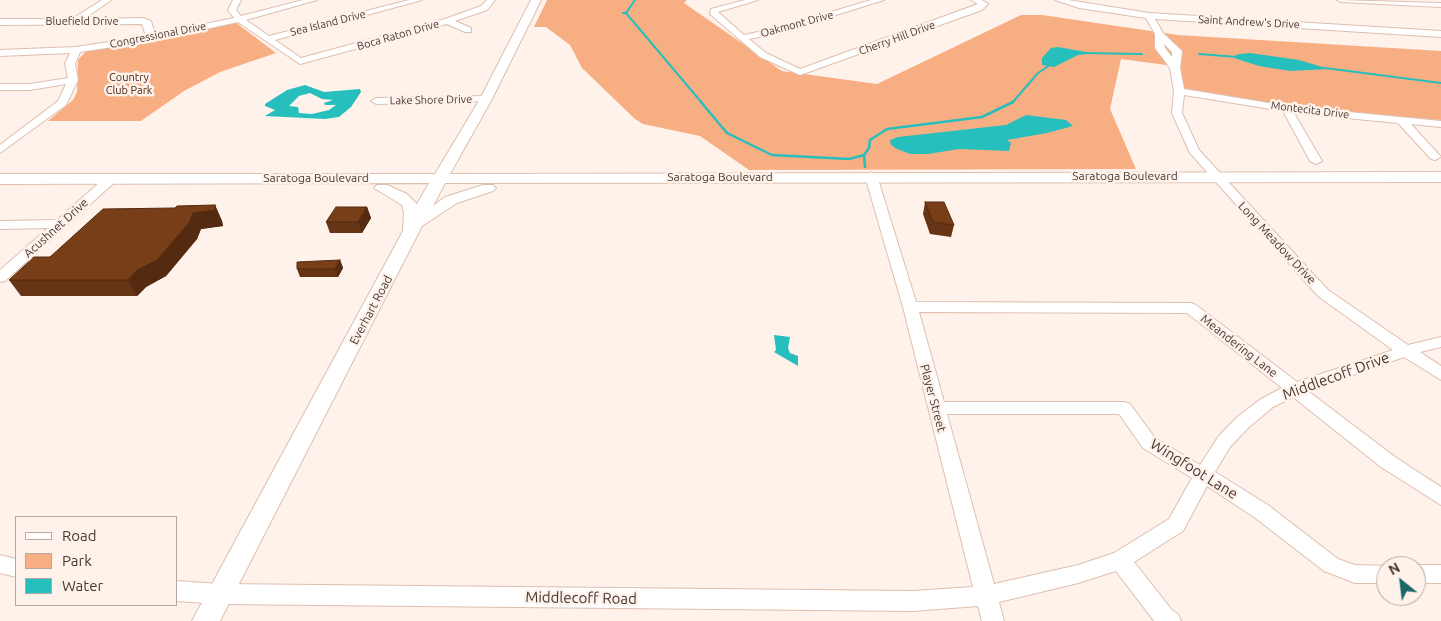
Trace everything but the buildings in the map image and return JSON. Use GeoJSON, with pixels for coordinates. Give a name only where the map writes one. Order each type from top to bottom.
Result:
{"type":"FeatureCollection","features":[{"type":"Feature","properties":{"kind":"main road","name":"Everhart Road"},"geometry":{"type":"LineString","coordinates":[[206,621],[411,232],[486,99],[536,0]]}},
{"type":"Feature","properties":{"kind":"main road"},"geometry":{"type":"LineString","coordinates":[[411,232],[412,221],[409,203],[385,183],[425,168],[457,150],[460,161],[491,183]]}},
{"type":"Feature","properties":{"kind":"main road","name":"Saratoga Boulevard"},"geometry":{"type":"LineString","coordinates":[[0,179],[112,178],[491,183],[873,181],[1215,176],[1441,177]]}},
{"type":"Feature","properties":{"kind":"main road","name":"Saratoga Boulevard"},"geometry":{"type":"LineString","coordinates":[[873,181],[1226,188],[1441,188]]}},
{"type":"Feature","properties":{"kind":"main road","name":"Saratoga Boulevard"},"geometry":{"type":"LineString","coordinates":[[0,190],[99,190],[385,183]]}},
{"type":"Feature","properties":{"kind":"main road"},"geometry":{"type":"LineString","coordinates":[[411,232],[422,220],[451,200],[491,183]]}},
{"type":"Feature","properties":{"kind":"street"},"geometry":{"type":"LineString","coordinates":[[74,22],[107,0]]}},
{"type":"Feature","properties":{"kind":"street"},"geometry":{"type":"LineString","coordinates":[[237,0],[232,10],[239,19],[268,39]]}},
{"type":"Feature","properties":{"kind":"street","name":"Congressional Drive"},"geometry":{"type":"LineString","coordinates":[[0,53],[76,50],[151,38],[239,19],[313,0]]}},
{"type":"Feature","properties":{"kind":"street","name":"Sea Island Drive"},"geometry":{"type":"LineString","coordinates":[[268,39],[418,0]]}},
{"type":"Feature","properties":{"kind":"street","name":"Boca Raton Drive"},"geometry":{"type":"LineString","coordinates":[[268,39],[300,62],[448,21],[484,8],[491,0]]}},
{"type":"Feature","properties":{"kind":"street"},"geometry":{"type":"LineString","coordinates":[[742,38],[714,14],[714,11],[754,0]]}},
{"type":"Feature","properties":{"kind":"street","name":"Oakmont Drive"},"geometry":{"type":"LineString","coordinates":[[742,38],[779,30],[880,0]]}},
{"type":"Feature","properties":{"kind":"street","name":"Cherry Hill Drive"},"geometry":{"type":"LineString","coordinates":[[742,38],[763,55],[800,72],[970,12],[984,4],[975,0]]}},
{"type":"Feature","properties":{"kind":"street","name":"Saint Andrew's Drive"},"geometry":{"type":"LineString","coordinates":[[1059,0],[1079,6],[1149,16],[1441,34]]}},
{"type":"Feature","properties":{"kind":"street"},"geometry":{"type":"LineString","coordinates":[[1341,0],[1441,5]]}},
{"type":"Feature","properties":{"kind":"street","name":"Long Meadow Drive"},"geometry":{"type":"LineString","coordinates":[[1149,16],[1159,34],[1160,48],[1175,68],[1179,91],[1177,114],[1194,151],[1323,293],[1358,320],[1441,374]]}},
{"type":"Feature","properties":{"kind":"street","name":"Bluefield Drive"},"geometry":{"type":"LineString","coordinates":[[0,22],[143,21],[148,23],[151,38]]}},
{"type":"Feature","properties":{"kind":"street"},"geometry":{"type":"LineString","coordinates":[[448,21],[468,30]]}},
{"type":"Feature","properties":{"kind":"street"},"geometry":{"type":"LineString","coordinates":[[0,150],[62,103],[72,80],[70,64],[76,50]]}},
{"type":"Feature","properties":{"kind":"street"},"geometry":{"type":"LineString","coordinates":[[0,88],[30,87],[72,80]]}},
{"type":"Feature","properties":{"kind":"street","name":"Montecita Drive"},"geometry":{"type":"LineString","coordinates":[[1179,91],[1287,109],[1441,124]]}},
{"type":"Feature","properties":{"kind":"street","name":"Lake Shore Drive"},"geometry":{"type":"LineString","coordinates":[[376,101],[486,99]]}},
{"type":"Feature","properties":{"kind":"street"},"geometry":{"type":"LineString","coordinates":[[1287,109],[1316,161]]}},
{"type":"Feature","properties":{"kind":"street"},"geometry":{"type":"LineString","coordinates":[[1401,120],[1434,157]]}},
{"type":"Feature","properties":{"kind":"street","name":"Acushnet Drive"},"geometry":{"type":"LineString","coordinates":[[0,278],[112,178]]}},
{"type":"Feature","properties":{"kind":"street","name":"Player Street"},"geometry":{"type":"LineString","coordinates":[[873,181],[910,307],[992,621]]}},
{"type":"Feature","properties":{"kind":"street"},"geometry":{"type":"LineString","coordinates":[[0,225],[61,224]]}},
{"type":"Feature","properties":{"kind":"street","name":"Meandering Lane"},"geometry":{"type":"LineString","coordinates":[[910,307],[1191,308],[1388,462],[1441,497]]}},
{"type":"Feature","properties":{"kind":"street"},"geometry":{"type":"LineString","coordinates":[[1406,351],[1433,342],[1441,342]]}},
{"type":"Feature","properties":{"kind":"street","name":"Middlecoff Drive"},"geometry":{"type":"LineString","coordinates":[[985,596],[1078,574],[1120,560],[1176,525],[1203,475],[1224,442],[1242,423],[1267,404],[1295,389],[1406,351]]}},
{"type":"Feature","properties":{"kind":"street","name":"Wingfoot Lane"},"geometry":{"type":"LineString","coordinates":[[935,408],[1124,408],[1149,443],[1261,511],[1331,565],[1355,574],[1376,574]]}},
{"type":"Feature","properties":{"kind":"street"},"geometry":{"type":"LineString","coordinates":[[1120,560],[1164,617],[1170,621]]}},
{"type":"Feature","properties":{"kind":"street"},"geometry":{"type":"LineString","coordinates":[[0,564],[15,568]]}},
{"type":"Feature","properties":{"kind":"street"},"geometry":{"type":"LineString","coordinates":[[1426,574],[1441,574]]}},
{"type":"Feature","properties":{"kind":"street","name":"Middlecoff Road"},"geometry":{"type":"LineString","coordinates":[[178,591],[220,594],[913,601],[985,596]]}},
{"type":"Feature","properties":{"kind":"green space"},"geometry":{"type":"Polygon","coordinates":[[[547,0],[687,0],[684,3],[782,71],[877,84],[1021,15],[1042,15],[1178,35],[1441,51],[1441,120],[1292,108],[1183,91],[1181,67],[1121,59],[1110,109],[1136,169],[749,170],[700,136],[643,124],[635,119],[582,68],[570,45],[546,27],[534,27],[547,0]]]}},
{"type":"Feature","properties":{"kind":"green space","name":"Country Club Park"},"geometry":{"type":"Polygon","coordinates":[[[235,22],[276,53],[220,72],[184,91],[141,121],[48,121],[73,100],[77,92],[78,60],[87,50],[235,22]]]}},
{"type":"Feature","properties":{"kind":"water"},"geometry":{"type":"Polygon","coordinates":[[[1058,47],[1088,54],[1078,55],[1054,67],[1042,65],[1042,58],[1051,48],[1058,47]]]}},
{"type":"Feature","properties":{"kind":"water"},"geometry":{"type":"Polygon","coordinates":[[[1250,53],[1299,60],[1329,69],[1290,71],[1259,66],[1234,58],[1234,56],[1239,54],[1250,53]]]}},
{"type":"Feature","properties":{"kind":"water"},"geometry":{"type":"Polygon","coordinates":[[[305,85],[324,92],[360,89],[361,92],[351,107],[339,117],[325,119],[265,116],[275,110],[265,106],[265,104],[287,90],[305,85]],[[310,93],[299,96],[289,106],[298,107],[299,113],[312,114],[329,110],[336,105],[325,105],[324,103],[333,100],[322,99],[310,93]]]}},
{"type":"Feature","properties":{"kind":"water"},"geometry":{"type":"Polygon","coordinates":[[[1026,115],[1066,120],[1073,126],[1007,140],[1011,143],[1009,151],[959,149],[928,154],[910,154],[891,145],[890,140],[898,137],[1006,125],[1026,115]]]}},
{"type":"Feature","properties":{"kind":"water"},"geometry":{"type":"Polygon","coordinates":[[[774,335],[790,337],[788,348],[790,353],[798,356],[798,366],[774,352],[776,350],[774,335]]]}},
{"type":"Feature","properties":{"kind":"waterway"},"geometry":{"type":"LineString","coordinates":[[626,13],[635,0]]}},
{"type":"Feature","properties":{"kind":"waterway"},"geometry":{"type":"LineString","coordinates":[[626,13],[702,103]]}},
{"type":"Feature","properties":{"kind":"waterway"},"geometry":{"type":"LineString","coordinates":[[1083,53],[1142,54]]}},
{"type":"Feature","properties":{"kind":"waterway"},"geometry":{"type":"LineString","coordinates":[[1199,54],[1237,57]]}},
{"type":"Feature","properties":{"kind":"waterway"},"geometry":{"type":"LineString","coordinates":[[1013,102],[1038,73],[1050,65]]}},
{"type":"Feature","properties":{"kind":"waterway"},"geometry":{"type":"LineString","coordinates":[[1325,68],[1441,83]]}},
{"type":"Feature","properties":{"kind":"waterway"},"geometry":{"type":"LineString","coordinates":[[701,102],[727,133],[772,155],[849,159],[864,155]]}},
{"type":"Feature","properties":{"kind":"waterway"},"geometry":{"type":"LineString","coordinates":[[864,155],[869,148],[870,140],[887,129],[982,117],[1013,102]]}},
{"type":"Feature","properties":{"kind":"waterway"},"geometry":{"type":"LineString","coordinates":[[864,155],[865,167]]}}]}
